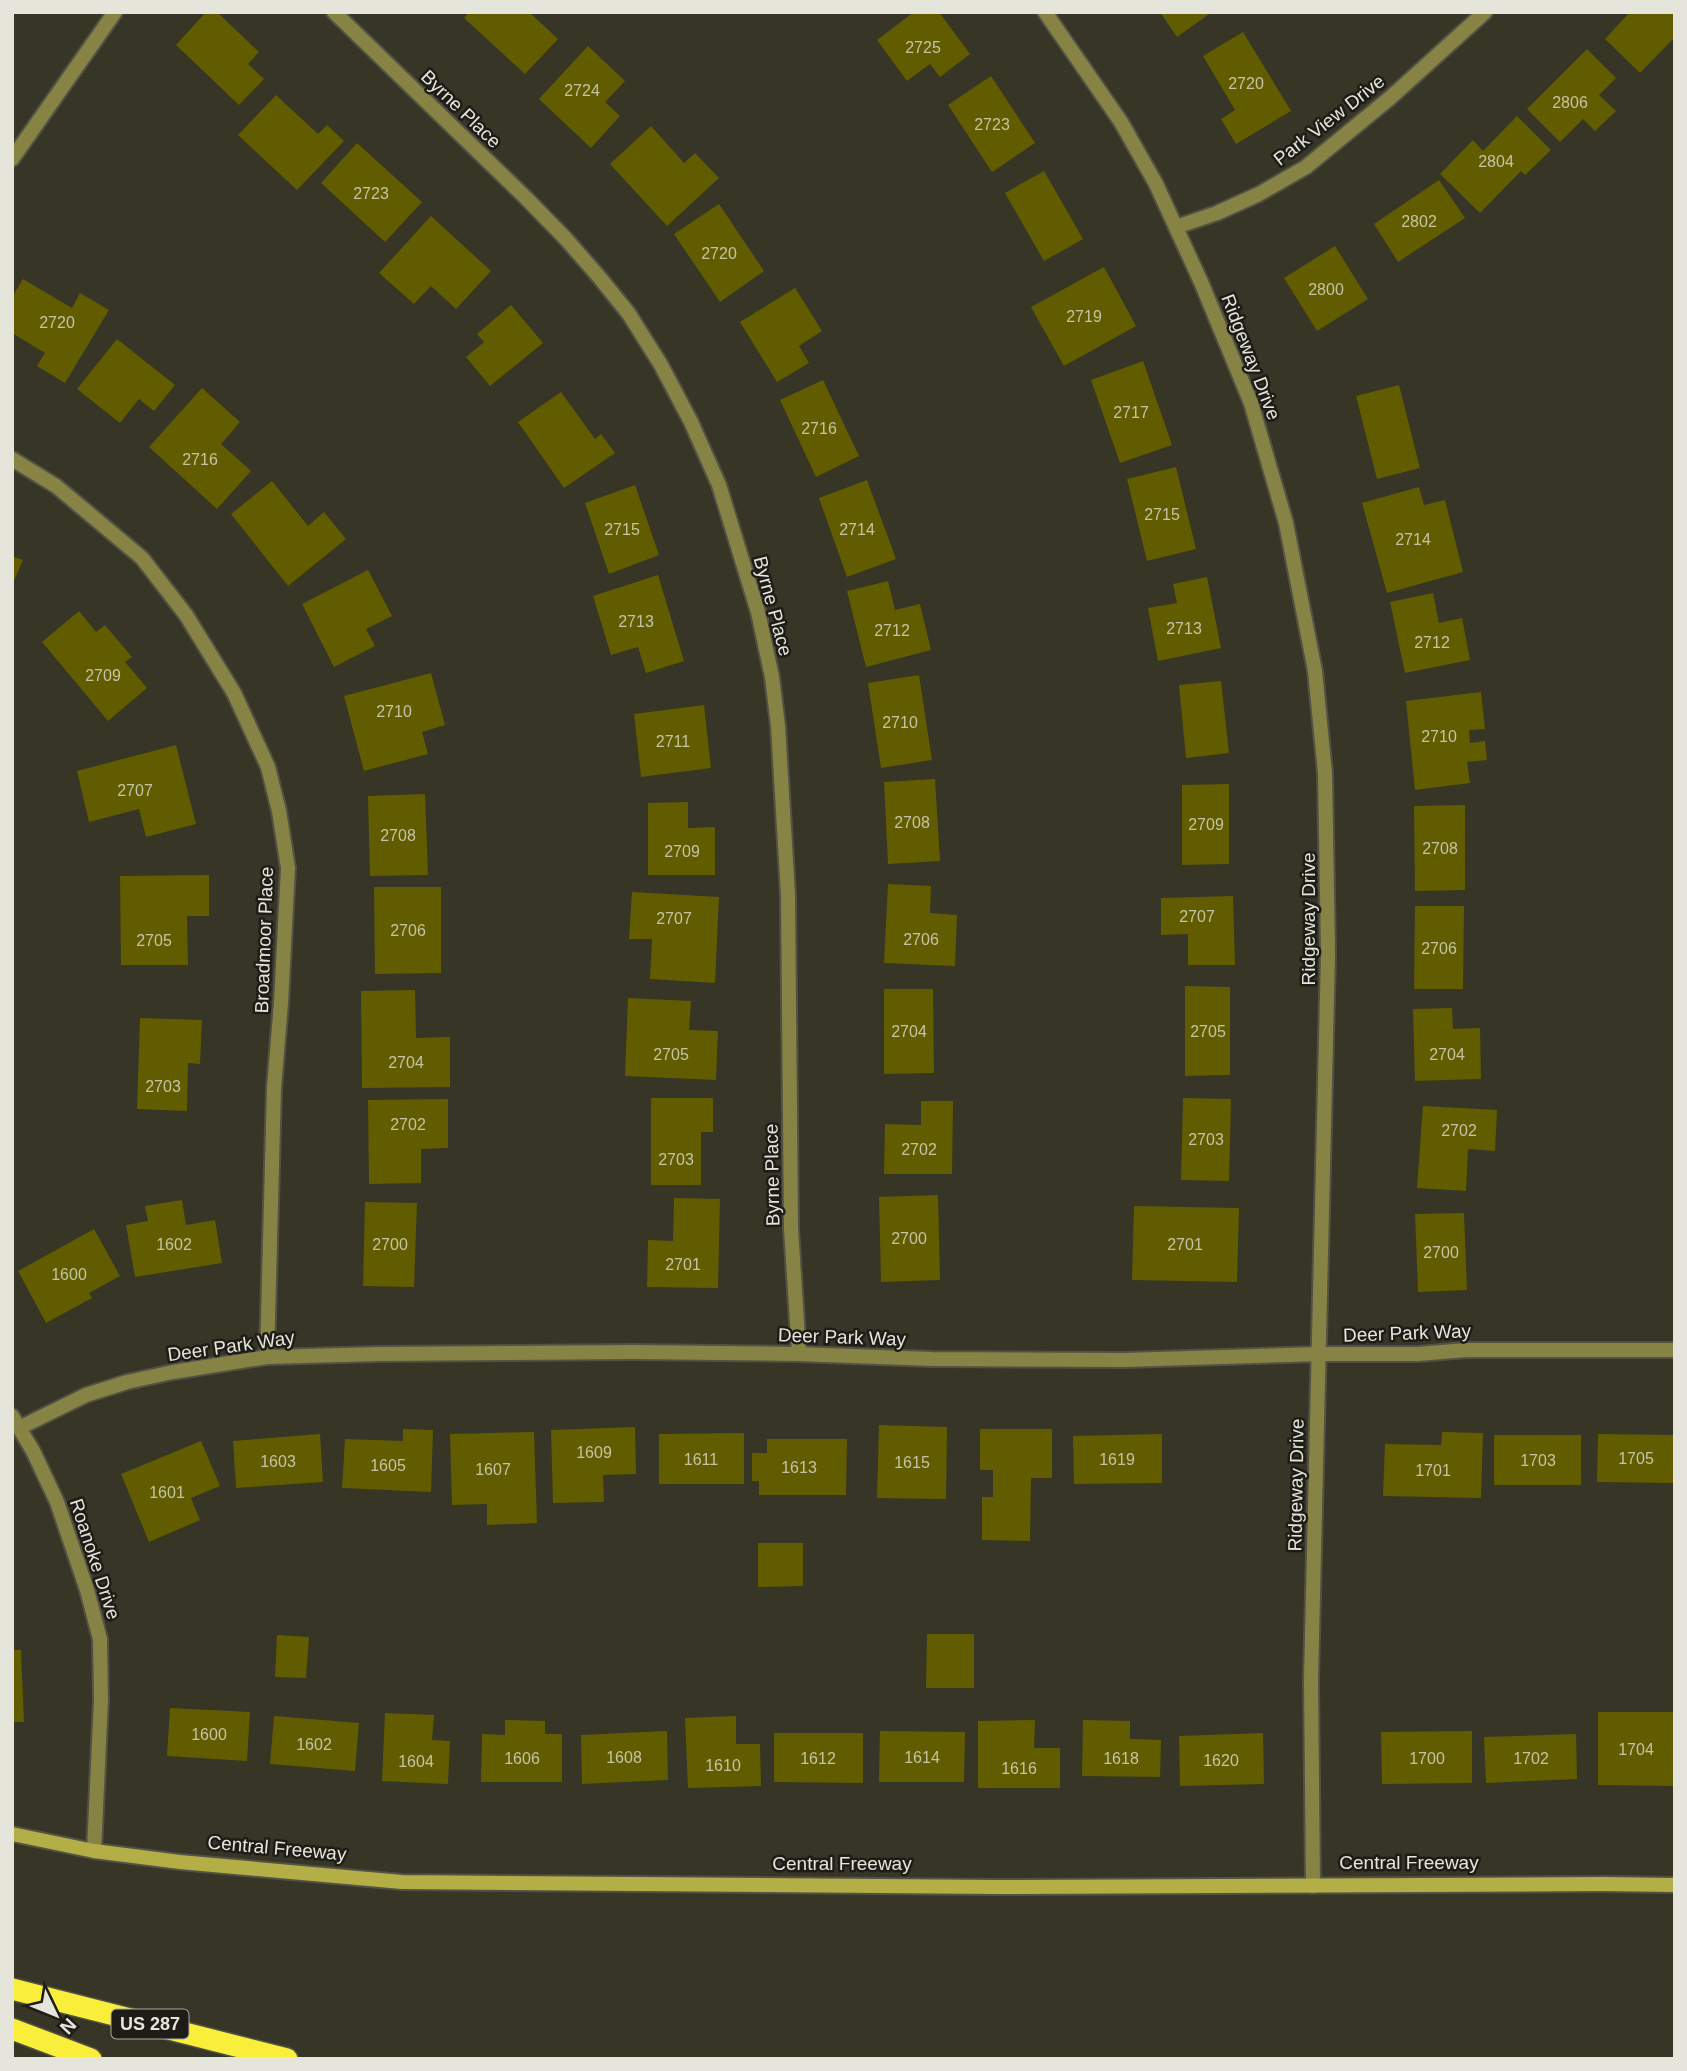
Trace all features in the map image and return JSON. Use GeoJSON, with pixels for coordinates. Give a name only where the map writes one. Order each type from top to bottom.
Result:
{"type":"FeatureCollection","features":[{"type":"Feature","properties":{"kind":"highway","name":"US 287"},"geometry":{"type":"LineString","coordinates":[[12,1989],[287,2059]]}},
{"type":"Feature","properties":{"kind":"highway"},"geometry":{"type":"LineString","coordinates":[[12,2029],[91,2059]]}},
{"type":"Feature","properties":{"kind":"main road","name":"Central Freeway"},"geometry":{"type":"LineString","coordinates":[[12,1834],[94,1851],[180,1862],[402,1882],[982,1887],[1675,1885]]}},
{"type":"Feature","properties":{"kind":"street"},"geometry":{"type":"LineString","coordinates":[[12,159],[115,12]]}},
{"type":"Feature","properties":{"kind":"street","name":"Byrne Place"},"geometry":{"type":"LineString","coordinates":[[334,12],[526,198],[600,278],[629,314],[661,365],[691,422],[719,485],[758,612],[772,677],[778,726],[788,895],[791,1228],[799,1354]]}},
{"type":"Feature","properties":{"kind":"street","name":"Ridgeway Drive"},"geometry":{"type":"LineString","coordinates":[[1045,12],[1121,122],[1156,184],[1251,403],[1286,523],[1315,671],[1325,773],[1328,940],[1311,1680],[1313,1886]]}},
{"type":"Feature","properties":{"kind":"street","name":"Park View Drive"},"geometry":{"type":"LineString","coordinates":[[1176,227],[1217,213],[1259,194],[1306,167],[1390,98],[1485,12]]}},
{"type":"Feature","properties":{"kind":"street","name":"Broadmoor Place"},"geometry":{"type":"LineString","coordinates":[[12,459],[56,486],[142,558],[186,615],[234,693],[268,766],[279,811],[288,868],[272,1126],[267,1357]]}},
{"type":"Feature","properties":{"kind":"street","name":"Deer Park Way"},"geometry":{"type":"LineString","coordinates":[[16,1422],[127,1382],[267,1357],[518,1352],[1124,1360],[1418,1354],[1466,1350],[1675,1350]]}},
{"type":"Feature","properties":{"kind":"street","name":"Roanoke Drive"},"geometry":{"type":"LineString","coordinates":[[16,1422],[57,1502],[88,1590],[100,1639],[101,1700],[94,1851]]}},
{"type":"Feature","properties":{"kind":"building"},"geometry":{"type":"Polygon","coordinates":[[[206,12],[217,12],[259,52],[248,64],[264,79],[239,105],[176,45],[206,12]]]}},
{"type":"Feature","properties":{"kind":"building"},"geometry":{"type":"Polygon","coordinates":[[[469,12],[529,12],[558,39],[525,74],[464,18],[469,12]]]}},
{"type":"Feature","properties":{"kind":"building"},"geometry":{"type":"Polygon","coordinates":[[[914,12],[939,12],[970,54],[940,77],[930,64],[907,81],[877,40],[914,12]]]}},
{"type":"Feature","properties":{"kind":"building"},"geometry":{"type":"Polygon","coordinates":[[[1160,12],[1212,12],[1177,37],[1160,12]]]}},
{"type":"Feature","properties":{"kind":"building"},"geometry":{"type":"Polygon","coordinates":[[[1630,12],[1675,12],[1675,37],[1640,73],[1605,39],[1630,12]]]}},
{"type":"Feature","properties":{"kind":"building"},"geometry":{"type":"Polygon","coordinates":[[[1243,32],[1291,111],[1236,144],[1221,119],[1235,110],[1203,56],[1243,32]]]}},
{"type":"Feature","properties":{"kind":"building"},"geometry":{"type":"Polygon","coordinates":[[[588,46],[625,81],[605,102],[620,116],[591,148],[539,99],[588,46]]]}},
{"type":"Feature","properties":{"kind":"building"},"geometry":{"type":"Polygon","coordinates":[[[1587,49],[1616,78],[1599,95],[1616,111],[1595,131],[1583,119],[1560,142],[1527,109],[1587,49]]]}},
{"type":"Feature","properties":{"kind":"building"},"geometry":{"type":"Polygon","coordinates":[[[991,76],[1035,143],[992,172],[948,105],[991,76]]]}},
{"type":"Feature","properties":{"kind":"building"},"geometry":{"type":"Polygon","coordinates":[[[276,95],[318,134],[327,125],[344,141],[297,190],[238,135],[276,95]]]}},
{"type":"Feature","properties":{"kind":"building"},"geometry":{"type":"Polygon","coordinates":[[[1517,116],[1551,150],[1525,175],[1521,171],[1480,213],[1440,174],[1473,140],[1483,151],[1517,116]]]}},
{"type":"Feature","properties":{"kind":"building"},"geometry":{"type":"Polygon","coordinates":[[[651,126],[684,163],[695,153],[719,178],[667,226],[610,164],[651,126]]]}},
{"type":"Feature","properties":{"kind":"building"},"geometry":{"type":"Polygon","coordinates":[[[357,143],[422,202],[385,242],[321,183],[357,143]]]}},
{"type":"Feature","properties":{"kind":"building"},"geometry":{"type":"Polygon","coordinates":[[[1044,171],[1083,239],[1044,261],[1005,193],[1044,171]]]}},
{"type":"Feature","properties":{"kind":"building"},"geometry":{"type":"Polygon","coordinates":[[[1439,180],[1465,218],[1398,262],[1374,224],[1439,180]]]}},
{"type":"Feature","properties":{"kind":"building"},"geometry":{"type":"Polygon","coordinates":[[[719,204],[764,271],[720,302],[674,234],[719,204]]]}},
{"type":"Feature","properties":{"kind":"building"},"geometry":{"type":"Polygon","coordinates":[[[431,216],[491,271],[456,309],[431,286],[414,304],[379,273],[431,216]]]}},
{"type":"Feature","properties":{"kind":"building"},"geometry":{"type":"Polygon","coordinates":[[[1335,246],[1368,299],[1317,331],[1284,278],[1335,246]]]}},
{"type":"Feature","properties":{"kind":"building"},"geometry":{"type":"Polygon","coordinates":[[[1104,267],[1136,326],[1064,366],[1031,307],[1104,267]]]}},
{"type":"Feature","properties":{"kind":"building"},"geometry":{"type":"Polygon","coordinates":[[[23,279],[72,308],[80,293],[109,310],[65,383],[37,366],[45,353],[12,333],[12,297],[23,279]]]}},
{"type":"Feature","properties":{"kind":"building"},"geometry":{"type":"Polygon","coordinates":[[[795,288],[822,331],[799,346],[809,363],[777,382],[740,322],[795,288]]]}},
{"type":"Feature","properties":{"kind":"building"},"geometry":{"type":"Polygon","coordinates":[[[511,305],[543,343],[490,386],[466,357],[484,342],[477,334],[511,305]]]}},
{"type":"Feature","properties":{"kind":"building"},"geometry":{"type":"Polygon","coordinates":[[[117,339],[175,385],[154,411],[139,399],[120,423],[77,389],[117,339]]]}},
{"type":"Feature","properties":{"kind":"building"},"geometry":{"type":"Polygon","coordinates":[[[1143,361],[1172,445],[1120,463],[1091,380],[1143,361]]]}},
{"type":"Feature","properties":{"kind":"building"},"geometry":{"type":"Polygon","coordinates":[[[823,380],[859,456],[816,477],[780,400],[823,380]]]}},
{"type":"Feature","properties":{"kind":"building"},"geometry":{"type":"Polygon","coordinates":[[[1399,385],[1420,468],[1377,479],[1356,396],[1399,385]]]}},
{"type":"Feature","properties":{"kind":"building"},"geometry":{"type":"Polygon","coordinates":[[[202,388],[240,422],[221,444],[251,471],[217,509],[149,447],[202,388]]]}},
{"type":"Feature","properties":{"kind":"building"},"geometry":{"type":"Polygon","coordinates":[[[561,392],[595,439],[601,434],[615,453],[564,488],[518,422],[561,392]]]}},
{"type":"Feature","properties":{"kind":"building"},"geometry":{"type":"Polygon","coordinates":[[[1176,467],[1196,549],[1147,561],[1127,479],[1176,467]]]}},
{"type":"Feature","properties":{"kind":"building"},"geometry":{"type":"Polygon","coordinates":[[[867,480],[896,559],[847,577],[819,498],[867,480]]]}},
{"type":"Feature","properties":{"kind":"building"},"geometry":{"type":"Polygon","coordinates":[[[272,481],[308,526],[324,512],[346,539],[288,586],[231,514],[272,481]]]}},
{"type":"Feature","properties":{"kind":"building"},"geometry":{"type":"Polygon","coordinates":[[[635,485],[659,555],[609,574],[585,503],[635,485]]]}},
{"type":"Feature","properties":{"kind":"building"},"geometry":{"type":"Polygon","coordinates":[[[1419,487],[1424,505],[1445,500],[1463,572],[1387,593],[1362,503],[1419,487]]]}},
{"type":"Feature","properties":{"kind":"building"},"geometry":{"type":"Polygon","coordinates":[[[12,556],[23,560],[12,585],[12,556]]]}},
{"type":"Feature","properties":{"kind":"building"},"geometry":{"type":"Polygon","coordinates":[[[368,570],[392,616],[366,629],[375,646],[334,667],[302,604],[368,570]]]}},
{"type":"Feature","properties":{"kind":"building"},"geometry":{"type":"Polygon","coordinates":[[[658,575],[684,661],[646,673],[638,647],[611,655],[593,596],[658,575]]]}},
{"type":"Feature","properties":{"kind":"building"},"geometry":{"type":"Polygon","coordinates":[[[1207,577],[1221,648],[1158,661],[1148,608],[1177,603],[1173,584],[1207,577]]]}},
{"type":"Feature","properties":{"kind":"building"},"geometry":{"type":"Polygon","coordinates":[[[888,581],[895,610],[920,604],[931,650],[866,667],[847,591],[888,581]]]}},
{"type":"Feature","properties":{"kind":"building"},"geometry":{"type":"Polygon","coordinates":[[[1433,593],[1439,623],[1462,618],[1470,660],[1405,673],[1390,602],[1433,593]]]}},
{"type":"Feature","properties":{"kind":"building"},"geometry":{"type":"Polygon","coordinates":[[[79,611],[96,632],[105,625],[132,657],[125,662],[147,688],[108,721],[42,642],[79,611]]]}},
{"type":"Feature","properties":{"kind":"building"},"geometry":{"type":"Polygon","coordinates":[[[431,673],[445,725],[422,732],[428,754],[364,771],[344,696],[431,673]]]}},
{"type":"Feature","properties":{"kind":"building"},"geometry":{"type":"Polygon","coordinates":[[[919,675],[932,760],[881,768],[868,683],[919,675]]]}},
{"type":"Feature","properties":{"kind":"building"},"geometry":{"type":"Polygon","coordinates":[[[1221,681],[1229,753],[1186,758],[1179,685],[1221,681]]]}},
{"type":"Feature","properties":{"kind":"building"},"geometry":{"type":"Polygon","coordinates":[[[1481,692],[1485,729],[1469,730],[1470,743],[1485,741],[1487,760],[1467,762],[1470,783],[1415,790],[1406,701],[1481,692]]]}},
{"type":"Feature","properties":{"kind":"building"},"geometry":{"type":"Polygon","coordinates":[[[704,705],[711,768],[641,777],[634,714],[704,705]]]}},
{"type":"Feature","properties":{"kind":"building"},"geometry":{"type":"Polygon","coordinates":[[[176,745],[196,824],[146,837],[139,809],[89,822],[77,771],[176,745]]]}},
{"type":"Feature","properties":{"kind":"building"},"geometry":{"type":"Polygon","coordinates":[[[935,779],[940,861],[888,864],[884,782],[935,779]]]}},
{"type":"Feature","properties":{"kind":"building"},"geometry":{"type":"Polygon","coordinates":[[[1229,784],[1229,864],[1182,865],[1182,785],[1229,784]]]}},
{"type":"Feature","properties":{"kind":"building"},"geometry":{"type":"Polygon","coordinates":[[[425,794],[428,875],[370,876],[368,796],[425,794]]]}},
{"type":"Feature","properties":{"kind":"building"},"geometry":{"type":"Polygon","coordinates":[[[688,802],[688,828],[715,827],[715,875],[648,875],[648,803],[688,802]]]}},
{"type":"Feature","properties":{"kind":"building"},"geometry":{"type":"Polygon","coordinates":[[[1465,805],[1465,890],[1415,891],[1414,806],[1465,805]]]}},
{"type":"Feature","properties":{"kind":"building"},"geometry":{"type":"Polygon","coordinates":[[[209,875],[209,916],[187,916],[188,965],[121,965],[120,876],[209,875]]]}},
{"type":"Feature","properties":{"kind":"building"},"geometry":{"type":"Polygon","coordinates":[[[888,884],[931,886],[930,913],[957,915],[955,966],[884,963],[888,884]]]}},
{"type":"Feature","properties":{"kind":"building"},"geometry":{"type":"Polygon","coordinates":[[[374,887],[441,887],[441,973],[375,974],[374,887]]]}},
{"type":"Feature","properties":{"kind":"building"},"geometry":{"type":"Polygon","coordinates":[[[632,892],[719,897],[715,983],[650,979],[652,939],[629,939],[632,892]]]}},
{"type":"Feature","properties":{"kind":"building"},"geometry":{"type":"Polygon","coordinates":[[[1233,896],[1235,965],[1188,965],[1188,934],[1161,935],[1161,898],[1233,896]]]}},
{"type":"Feature","properties":{"kind":"building"},"geometry":{"type":"Polygon","coordinates":[[[1415,906],[1464,906],[1463,989],[1414,989],[1415,906]]]}},
{"type":"Feature","properties":{"kind":"building"},"geometry":{"type":"Polygon","coordinates":[[[1185,986],[1230,987],[1230,1075],[1185,1076],[1185,986]]]}},
{"type":"Feature","properties":{"kind":"building"},"geometry":{"type":"Polygon","coordinates":[[[884,989],[933,989],[934,1073],[884,1074],[884,989]]]}},
{"type":"Feature","properties":{"kind":"building"},"geometry":{"type":"Polygon","coordinates":[[[415,990],[416,1038],[450,1037],[450,1087],[362,1088],[361,991],[415,990]]]}},
{"type":"Feature","properties":{"kind":"building"},"geometry":{"type":"Polygon","coordinates":[[[628,998],[691,1001],[689,1030],[718,1031],[716,1080],[625,1076],[628,998]]]}},
{"type":"Feature","properties":{"kind":"building"},"geometry":{"type":"Polygon","coordinates":[[[1452,1008],[1453,1029],[1480,1028],[1481,1079],[1415,1081],[1413,1009],[1452,1008]]]}},
{"type":"Feature","properties":{"kind":"building"},"geometry":{"type":"Polygon","coordinates":[[[140,1018],[202,1020],[200,1064],[188,1063],[187,1111],[137,1109],[140,1018]]]}},
{"type":"Feature","properties":{"kind":"building"},"geometry":{"type":"Polygon","coordinates":[[[651,1098],[713,1098],[713,1132],[701,1132],[701,1185],[651,1185],[651,1098]]]}},
{"type":"Feature","properties":{"kind":"building"},"geometry":{"type":"Polygon","coordinates":[[[1183,1098],[1231,1099],[1229,1181],[1181,1180],[1183,1098]]]}},
{"type":"Feature","properties":{"kind":"building"},"geometry":{"type":"Polygon","coordinates":[[[448,1099],[448,1148],[421,1149],[421,1183],[369,1184],[368,1100],[448,1099]]]}},
{"type":"Feature","properties":{"kind":"building"},"geometry":{"type":"Polygon","coordinates":[[[921,1101],[953,1101],[952,1174],[884,1174],[885,1124],[921,1125],[921,1101]]]}},
{"type":"Feature","properties":{"kind":"building"},"geometry":{"type":"Polygon","coordinates":[[[1423,1106],[1497,1110],[1495,1151],[1468,1149],[1466,1191],[1417,1188],[1423,1106]]]}},
{"type":"Feature","properties":{"kind":"building"},"geometry":{"type":"Polygon","coordinates":[[[938,1195],[940,1280],[881,1282],[879,1197],[938,1195]]]}},
{"type":"Feature","properties":{"kind":"building"},"geometry":{"type":"Polygon","coordinates":[[[674,1198],[720,1199],[718,1288],[647,1287],[648,1240],[673,1241],[674,1198]]]}},
{"type":"Feature","properties":{"kind":"building"},"geometry":{"type":"Polygon","coordinates":[[[182,1200],[186,1225],[215,1220],[222,1263],[135,1277],[126,1225],[148,1221],[145,1206],[182,1200]]]}},
{"type":"Feature","properties":{"kind":"building"},"geometry":{"type":"Polygon","coordinates":[[[365,1202],[417,1203],[414,1287],[363,1286],[365,1202]]]}},
{"type":"Feature","properties":{"kind":"building"},"geometry":{"type":"Polygon","coordinates":[[[1134,1206],[1239,1208],[1237,1282],[1132,1280],[1134,1206]]]}},
{"type":"Feature","properties":{"kind":"building"},"geometry":{"type":"Polygon","coordinates":[[[1464,1213],[1467,1290],[1418,1292],[1415,1214],[1464,1213]]]}},
{"type":"Feature","properties":{"kind":"building"},"geometry":{"type":"Polygon","coordinates":[[[94,1229],[120,1276],[89,1293],[92,1298],[46,1323],[18,1271],[94,1229]]]}},
{"type":"Feature","properties":{"kind":"building"},"geometry":{"type":"Polygon","coordinates":[[[879,1425],[947,1427],[946,1499],[877,1498],[879,1425]]]}},
{"type":"Feature","properties":{"kind":"building"},"geometry":{"type":"Polygon","coordinates":[[[635,1427],[636,1474],[603,1475],[604,1502],[553,1503],[551,1430],[635,1427]]]}},
{"type":"Feature","properties":{"kind":"building"},"geometry":{"type":"Polygon","coordinates":[[[403,1429],[433,1430],[431,1492],[342,1488],[345,1439],[403,1441],[403,1429]]]}},
{"type":"Feature","properties":{"kind":"building"},"geometry":{"type":"Polygon","coordinates":[[[980,1429],[1052,1429],[1052,1478],[1031,1478],[1030,1541],[982,1540],[982,1497],[993,1497],[993,1470],[980,1470],[980,1429]]]}},
{"type":"Feature","properties":{"kind":"building"},"geometry":{"type":"Polygon","coordinates":[[[534,1432],[537,1523],[487,1525],[487,1504],[452,1505],[450,1434],[534,1432]]]}},
{"type":"Feature","properties":{"kind":"building"},"geometry":{"type":"Polygon","coordinates":[[[1442,1432],[1483,1433],[1481,1498],[1383,1496],[1385,1444],[1441,1445],[1442,1432]]]}},
{"type":"Feature","properties":{"kind":"building"},"geometry":{"type":"Polygon","coordinates":[[[744,1433],[744,1484],[659,1484],[659,1434],[744,1433]]]}},
{"type":"Feature","properties":{"kind":"building"},"geometry":{"type":"Polygon","coordinates":[[[320,1434],[323,1482],[236,1488],[233,1441],[320,1434]]]}},
{"type":"Feature","properties":{"kind":"building"},"geometry":{"type":"Polygon","coordinates":[[[1162,1434],[1162,1483],[1074,1484],[1073,1436],[1162,1434]]]}},
{"type":"Feature","properties":{"kind":"building"},"geometry":{"type":"Polygon","coordinates":[[[1598,1434],[1675,1435],[1675,1483],[1597,1482],[1598,1434]]]}},
{"type":"Feature","properties":{"kind":"building"},"geometry":{"type":"Polygon","coordinates":[[[1494,1435],[1581,1435],[1581,1485],[1494,1485],[1494,1435]]]}},
{"type":"Feature","properties":{"kind":"building"},"geometry":{"type":"Polygon","coordinates":[[[767,1439],[847,1439],[846,1495],[759,1495],[759,1481],[752,1481],[752,1453],[767,1453],[767,1439]]]}},
{"type":"Feature","properties":{"kind":"building"},"geometry":{"type":"Polygon","coordinates":[[[201,1441],[220,1486],[191,1498],[200,1520],[149,1542],[121,1474],[201,1441]]]}},
{"type":"Feature","properties":{"kind":"building"},"geometry":{"type":"Polygon","coordinates":[[[758,1543],[803,1543],[803,1586],[758,1587],[758,1543]]]}},
{"type":"Feature","properties":{"kind":"building"},"geometry":{"type":"Polygon","coordinates":[[[927,1634],[974,1634],[974,1688],[926,1688],[927,1634]]]}},
{"type":"Feature","properties":{"kind":"building"},"geometry":{"type":"Polygon","coordinates":[[[277,1635],[309,1637],[306,1678],[275,1677],[277,1635]]]}},
{"type":"Feature","properties":{"kind":"building"},"geometry":{"type":"Polygon","coordinates":[[[12,1650],[21,1650],[24,1722],[12,1722],[12,1650]]]}},
{"type":"Feature","properties":{"kind":"building"},"geometry":{"type":"Polygon","coordinates":[[[170,1708],[250,1712],[247,1761],[167,1756],[170,1708]]]}},
{"type":"Feature","properties":{"kind":"building"},"geometry":{"type":"Polygon","coordinates":[[[1598,1712],[1675,1712],[1675,1786],[1598,1785],[1598,1712]]]}},
{"type":"Feature","properties":{"kind":"building"},"geometry":{"type":"Polygon","coordinates":[[[385,1713],[434,1715],[432,1740],[450,1741],[448,1784],[382,1781],[385,1713]]]}},
{"type":"Feature","properties":{"kind":"building"},"geometry":{"type":"Polygon","coordinates":[[[274,1716],[359,1723],[355,1771],[270,1764],[274,1716]]]}},
{"type":"Feature","properties":{"kind":"building"},"geometry":{"type":"Polygon","coordinates":[[[736,1716],[736,1744],[760,1744],[761,1786],[688,1788],[685,1718],[736,1716]]]}},
{"type":"Feature","properties":{"kind":"building"},"geometry":{"type":"Polygon","coordinates":[[[505,1720],[545,1721],[545,1734],[562,1734],[562,1782],[481,1782],[482,1734],[505,1735],[505,1720]]]}},
{"type":"Feature","properties":{"kind":"building"},"geometry":{"type":"Polygon","coordinates":[[[1035,1720],[1034,1748],[1060,1748],[1060,1788],[978,1788],[978,1721],[1035,1720]]]}},
{"type":"Feature","properties":{"kind":"building"},"geometry":{"type":"Polygon","coordinates":[[[1083,1720],[1130,1721],[1130,1739],[1161,1740],[1160,1777],[1082,1776],[1083,1720]]]}},
{"type":"Feature","properties":{"kind":"building"},"geometry":{"type":"Polygon","coordinates":[[[667,1731],[668,1780],[582,1784],[581,1735],[667,1731]]]}},
{"type":"Feature","properties":{"kind":"building"},"geometry":{"type":"Polygon","coordinates":[[[880,1731],[965,1732],[964,1782],[879,1782],[880,1731]]]}},
{"type":"Feature","properties":{"kind":"building"},"geometry":{"type":"Polygon","coordinates":[[[1472,1731],[1472,1783],[1382,1784],[1381,1732],[1472,1731]]]}},
{"type":"Feature","properties":{"kind":"building"},"geometry":{"type":"Polygon","coordinates":[[[774,1733],[863,1733],[863,1783],[774,1782],[774,1733]]]}},
{"type":"Feature","properties":{"kind":"building"},"geometry":{"type":"Polygon","coordinates":[[[1263,1733],[1264,1784],[1180,1786],[1179,1736],[1263,1733]]]}},
{"type":"Feature","properties":{"kind":"building"},"geometry":{"type":"Polygon","coordinates":[[[1576,1734],[1577,1779],[1486,1783],[1484,1737],[1576,1734]]]}}]}
